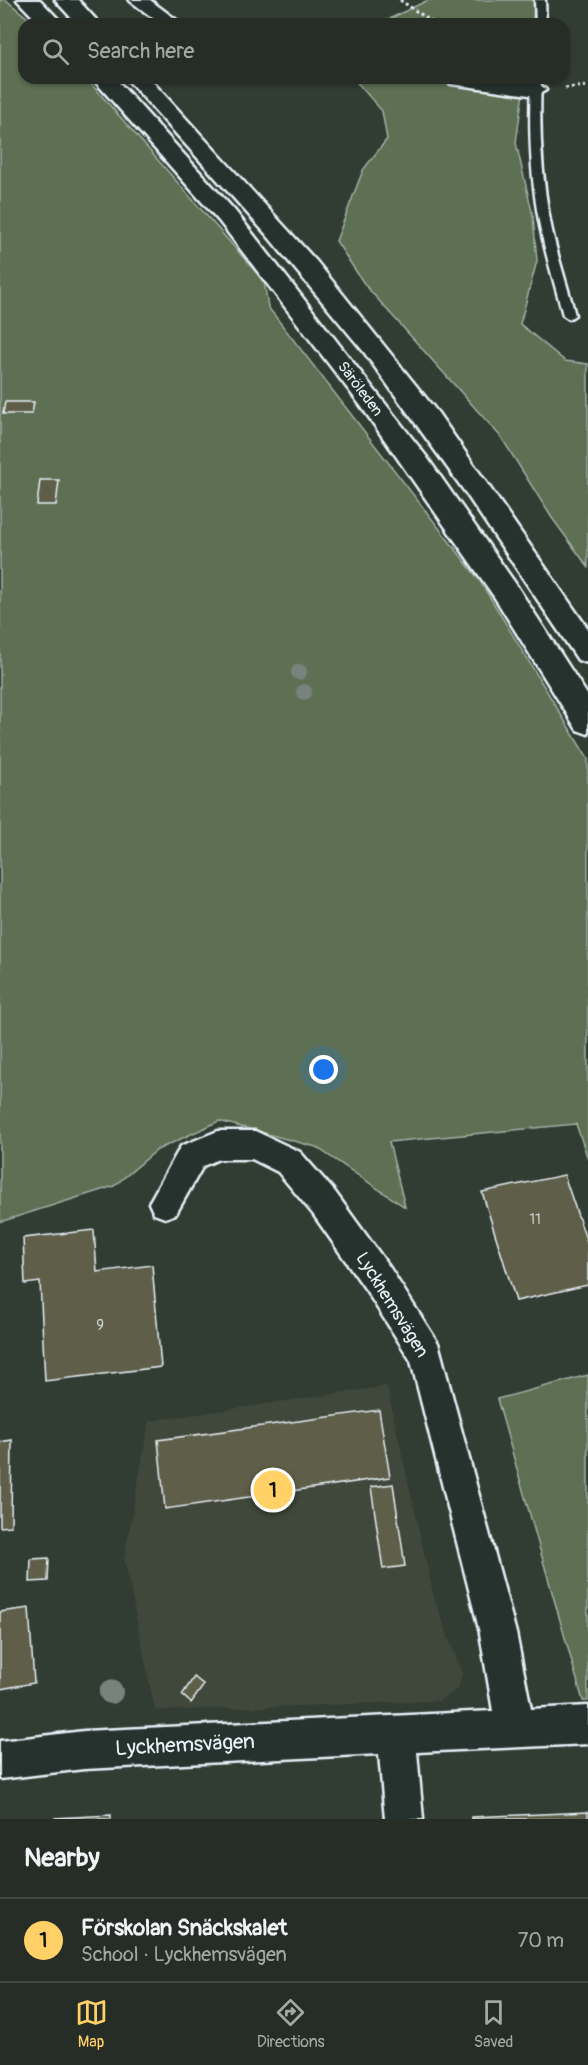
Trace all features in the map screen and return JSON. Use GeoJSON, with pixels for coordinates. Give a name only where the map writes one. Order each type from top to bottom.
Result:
{"type":"FeatureCollection","features":[{"type":"Feature","properties":{"kind":"main road"},"geometry":{"type":"LineString","coordinates":[[28,0],[46,18]]}},
{"type":"Feature","properties":{"kind":"main road"},"geometry":{"type":"LineString","coordinates":[[66,0],[83,18]]}},
{"type":"Feature","properties":{"kind":"main road","name":"Säröleden"},"geometry":{"type":"LineString","coordinates":[[108,84],[226,215],[357,383],[511,598],[588,722]]}},
{"type":"Feature","properties":{"kind":"main road","name":"Säröleden"},"geometry":{"type":"LineString","coordinates":[[143,84],[261,211],[403,385],[480,491],[588,652]]}},
{"type":"Feature","properties":{"kind":"street"},"geometry":{"type":"LineString","coordinates":[[138,0],[164,18]]}},
{"type":"Feature","properties":{"kind":"street","name":"Lyckhemsvägen"},"geometry":{"type":"LineString","coordinates":[[165,1203],[192,1156],[218,1145],[255,1145],[289,1162],[324,1203],[378,1279],[426,1355],[430,1366],[498,1633],[515,1726]]}},
{"type":"Feature","properties":{"kind":"street","name":"Lyckhemsvägen"},"geometry":{"type":"LineString","coordinates":[[0,1760],[84,1750],[515,1726],[588,1725]]}},
{"type":"Feature","properties":{"kind":"street"},"geometry":{"type":"LineString","coordinates":[[396,1734],[404,1819]]}},
{"type":"Feature","properties":{"kind":"lane"},"geometry":{"type":"LineString","coordinates":[[540,0],[541,18]]}},
{"type":"Feature","properties":{"kind":"lane"},"geometry":{"type":"LineString","coordinates":[[536,84],[536,153],[543,206],[548,241],[569,315]]}},
{"type":"Feature","properties":{"kind":"path"},"geometry":{"type":"LineString","coordinates":[[400,0],[426,18]]}},
{"type":"Feature","properties":{"kind":"shaded area"},"geometry":{"type":"Polygon","coordinates":[[[387,1386],[434,1597],[462,1674],[458,1689],[439,1701],[155,1711],[124,1559],[149,1421],[387,1386]]]}},
{"type":"Feature","properties":{"kind":"green space"},"geometry":{"type":"Polygon","coordinates":[[[0,0],[6,0],[28,18],[18,18],[18,84],[91,84],[264,281],[268,307],[480,581],[588,759],[588,1159],[576,1124],[389,1142],[405,1207],[316,1147],[219,1121],[157,1150],[114,1186],[0,1222],[0,0]]]}},
{"type":"Feature","properties":{"kind":"green space"},"geometry":{"type":"Polygon","coordinates":[[[428,0],[534,0],[533,18],[391,18],[428,0]]]}},
{"type":"Feature","properties":{"kind":"green space"},"geometry":{"type":"Polygon","coordinates":[[[358,84],[524,84],[516,143],[533,216],[537,261],[520,324],[565,361],[588,364],[588,567],[552,518],[501,437],[365,285],[336,241],[363,170],[387,139],[382,111],[358,84]]]}},
{"type":"Feature","properties":{"kind":"green space"},"geometry":{"type":"Polygon","coordinates":[[[588,1375],[588,1701],[583,1701],[497,1399],[588,1375]]]}},
{"type":"Feature","properties":{"kind":"building"},"geometry":{"type":"Polygon","coordinates":[[[5,402],[34,402],[32,414],[3,414],[5,402]]]}},
{"type":"Feature","properties":{"kind":"building"},"geometry":{"type":"Polygon","coordinates":[[[40,480],[59,480],[56,505],[37,505],[40,480]]]}},
{"type":"Feature","properties":{"kind":"building"},"geometry":{"type":"Polygon","coordinates":[[[564,1175],[588,1245],[588,1285],[516,1301],[482,1192],[564,1175]]]}},
{"type":"Feature","properties":{"kind":"building"},"geometry":{"type":"Polygon","coordinates":[[[94,1230],[97,1272],[152,1265],[161,1367],[45,1381],[40,1282],[25,1284],[23,1238],[94,1230]]]}},
{"type":"Feature","properties":{"kind":"building"},"geometry":{"type":"Polygon","coordinates":[[[379,1410],[390,1477],[165,1509],[158,1440],[379,1410]]]}},
{"type":"Feature","properties":{"kind":"building"},"geometry":{"type":"Polygon","coordinates":[[[12,1440],[11,1526],[0,1527],[0,1442],[12,1440]]]}},
{"type":"Feature","properties":{"kind":"building"},"geometry":{"type":"Polygon","coordinates":[[[393,1484],[405,1566],[383,1569],[371,1487],[393,1484]]]}},
{"type":"Feature","properties":{"kind":"building"},"geometry":{"type":"Polygon","coordinates":[[[49,1558],[48,1581],[30,1582],[31,1559],[49,1558]]]}},
{"type":"Feature","properties":{"kind":"building"},"geometry":{"type":"Polygon","coordinates":[[[29,1608],[34,1683],[0,1689],[0,1612],[29,1608]]]}},
{"type":"Feature","properties":{"kind":"building"},"geometry":{"type":"Polygon","coordinates":[[[194,1677],[204,1685],[191,1703],[182,1695],[194,1677]]]}},
{"type":"Feature","properties":{"kind":"building"},"geometry":{"type":"Polygon","coordinates":[[[588,1812],[588,1819],[471,1819],[471,1817],[588,1812]]]}},
{"type":"Feature","properties":{"kind":"building"},"geometry":{"type":"Polygon","coordinates":[[[111,1815],[111,1819],[55,1819],[55,1818],[111,1815]]]}},
{"type":"Feature","properties":{"kind":"place","name":"Förskolan Snäckskalet"},"geometry":{"type":"Point","coordinates":[273,1490]}}]}
